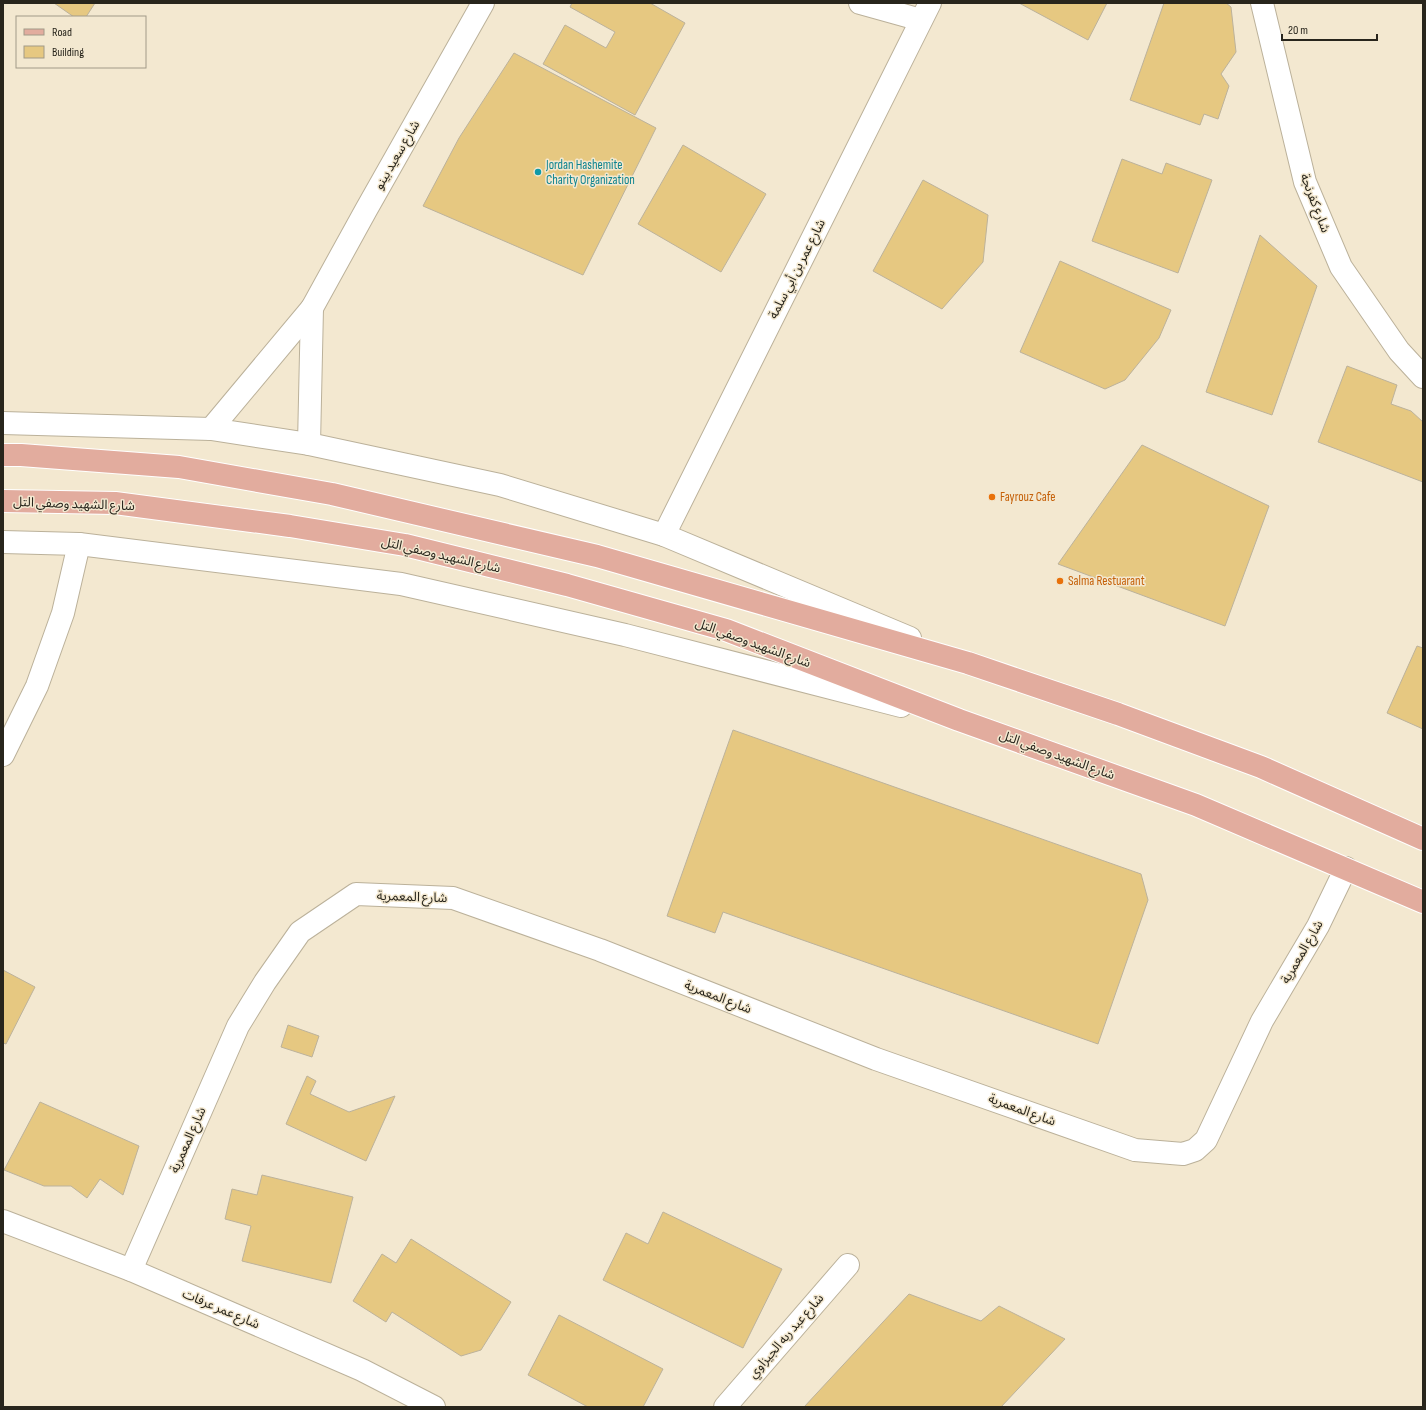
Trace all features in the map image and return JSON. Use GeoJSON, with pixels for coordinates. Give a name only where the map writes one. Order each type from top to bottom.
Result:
{"type":"FeatureCollection","features":[{"type":"Feature","properties":{"kind":"main road"},"geometry":{"type":"LineString","coordinates":[[3,455],[21,455],[179,467],[332,494],[597,556],[968,663],[1118,714],[1261,766],[1423,839]]}},
{"type":"Feature","properties":{"kind":"main road","name":"شارع الشهيد وصفي التل"},"geometry":{"type":"LineString","coordinates":[[3,501],[115,503],[290,526],[405,545],[567,586],[726,630],[959,720],[1196,805],[1423,902]]}},
{"type":"Feature","properties":{"kind":"street","name":"شارع سعيد بينو"},"geometry":{"type":"LineString","coordinates":[[211,429],[312,308],[483,3]]}},
{"type":"Feature","properties":{"kind":"street"},"geometry":{"type":"LineString","coordinates":[[860,3],[926,12]]}},
{"type":"Feature","properties":{"kind":"street","name":"شارع كفرنجة"},"geometry":{"type":"LineString","coordinates":[[1262,3],[1305,182],[1341,267],[1399,351],[1423,377]]}},
{"type":"Feature","properties":{"kind":"street","name":"شارع عمر بن أبي سلمة"},"geometry":{"type":"LineString","coordinates":[[664,535],[926,12]]}},
{"type":"Feature","properties":{"kind":"street","name":"شارع سعيد بينو"},"geometry":{"type":"LineString","coordinates":[[309,444],[312,308]]}},
{"type":"Feature","properties":{"kind":"street"},"geometry":{"type":"LineString","coordinates":[[3,423],[211,429],[309,444],[500,485],[664,535],[968,663]]}},
{"type":"Feature","properties":{"kind":"street"},"geometry":{"type":"LineString","coordinates":[[3,542],[79,544],[401,584],[624,635],[959,720]]}},
{"type":"Feature","properties":{"kind":"street"},"geometry":{"type":"LineString","coordinates":[[3,754],[37,686],[61,621],[79,544]]}},
{"type":"Feature","properties":{"kind":"street","name":"شارع المعمرية"},"geometry":{"type":"LineString","coordinates":[[131,1270],[238,1026],[265,982],[300,932],[356,894],[453,898],[600,950],[876,1059],[1128,1148],[1135,1150],[1183,1154],[1195,1150],[1206,1140],[1262,1021],[1318,926],[1346,868]]}},
{"type":"Feature","properties":{"kind":"street","name":"شارع عمر عرفات"},"geometry":{"type":"LineString","coordinates":[[3,1221],[131,1270],[362,1370],[434,1407]]}},
{"type":"Feature","properties":{"kind":"street","name":"شارع عبد ربه الجيزاوي"},"geometry":{"type":"LineString","coordinates":[[725,1407],[848,1265]]}},
{"type":"Feature","properties":{"kind":"building"},"geometry":{"type":"Polygon","coordinates":[[[54,3],[95,3],[87,16],[73,16],[54,3]]]}},
{"type":"Feature","properties":{"kind":"building"},"geometry":{"type":"Polygon","coordinates":[[[572,3],[650,3],[685,23],[635,115],[543,64],[565,25],[606,48],[615,32],[570,7],[572,3]]]}},
{"type":"Feature","properties":{"kind":"building"},"geometry":{"type":"Polygon","coordinates":[[[1019,3],[1107,3],[1088,40],[1019,3]]]}},
{"type":"Feature","properties":{"kind":"building"},"geometry":{"type":"Polygon","coordinates":[[[1164,3],[1226,3],[1231,7],[1236,52],[1221,74],[1229,86],[1218,119],[1204,114],[1200,125],[1130,100],[1164,3]]]}},
{"type":"Feature","properties":{"kind":"building","name":"Jordan Hashemite Charity Organization"},"geometry":{"type":"Polygon","coordinates":[[[514,53],[656,128],[583,275],[423,206],[459,138],[514,53]]]}},
{"type":"Feature","properties":{"kind":"building"},"geometry":{"type":"Polygon","coordinates":[[[683,145],[766,194],[721,272],[638,224],[683,145]]]}},
{"type":"Feature","properties":{"kind":"building"},"geometry":{"type":"Polygon","coordinates":[[[1122,159],[1162,174],[1166,163],[1212,180],[1178,273],[1092,241],[1122,159]]]}},
{"type":"Feature","properties":{"kind":"building"},"geometry":{"type":"Polygon","coordinates":[[[923,180],[988,215],[983,262],[942,309],[873,271],[923,180]]]}},
{"type":"Feature","properties":{"kind":"building"},"geometry":{"type":"Polygon","coordinates":[[[1260,235],[1317,286],[1272,415],[1206,392],[1260,235]]]}},
{"type":"Feature","properties":{"kind":"building"},"geometry":{"type":"Polygon","coordinates":[[[1060,261],[1171,310],[1159,338],[1125,380],[1105,389],[1020,352],[1060,261]]]}},
{"type":"Feature","properties":{"kind":"building"},"geometry":{"type":"Polygon","coordinates":[[[1347,366],[1397,385],[1391,404],[1411,411],[1423,422],[1423,482],[1318,442],[1347,366]]]}},
{"type":"Feature","properties":{"kind":"building"},"geometry":{"type":"Polygon","coordinates":[[[1142,445],[1269,506],[1225,626],[1058,564],[1142,445]]]}},
{"type":"Feature","properties":{"kind":"building"},"geometry":{"type":"Polygon","coordinates":[[[1417,646],[1423,648],[1423,729],[1387,713],[1417,646]]]}},
{"type":"Feature","properties":{"kind":"building"},"geometry":{"type":"Polygon","coordinates":[[[733,730],[1141,874],[1148,900],[1098,1044],[723,912],[715,933],[667,916],[733,730]]]}},
{"type":"Feature","properties":{"kind":"building"},"geometry":{"type":"Polygon","coordinates":[[[3,970],[35,987],[6,1044],[3,1043],[3,970]]]}},
{"type":"Feature","properties":{"kind":"building"},"geometry":{"type":"Polygon","coordinates":[[[288,1025],[319,1036],[312,1057],[281,1047],[288,1025]]]}},
{"type":"Feature","properties":{"kind":"building"},"geometry":{"type":"Polygon","coordinates":[[[307,1076],[316,1081],[310,1094],[349,1112],[395,1096],[366,1161],[286,1124],[307,1076]]]}},
{"type":"Feature","properties":{"kind":"building"},"geometry":{"type":"Polygon","coordinates":[[[40,1102],[139,1146],[123,1195],[100,1179],[87,1198],[71,1186],[44,1186],[4,1170],[40,1102]]]}},
{"type":"Feature","properties":{"kind":"building"},"geometry":{"type":"Polygon","coordinates":[[[262,1175],[353,1197],[331,1283],[242,1261],[251,1226],[225,1219],[232,1189],[257,1195],[262,1175]]]}},
{"type":"Feature","properties":{"kind":"building"},"geometry":{"type":"Polygon","coordinates":[[[663,1212],[782,1269],[743,1348],[603,1280],[626,1233],[648,1244],[663,1212]]]}},
{"type":"Feature","properties":{"kind":"building"},"geometry":{"type":"Polygon","coordinates":[[[411,1239],[511,1302],[481,1350],[461,1356],[392,1312],[386,1322],[353,1301],[382,1254],[396,1263],[411,1239]]]}},
{"type":"Feature","properties":{"kind":"building"},"geometry":{"type":"Polygon","coordinates":[[[909,1294],[981,1321],[999,1306],[1065,1339],[1001,1407],[804,1407],[909,1294]]]}},
{"type":"Feature","properties":{"kind":"building"},"geometry":{"type":"Polygon","coordinates":[[[559,1315],[663,1369],[643,1407],[588,1407],[528,1375],[559,1315]]]}},
{"type":"Feature","properties":{"kind":"place","name":"Jordan Hashemite Charity Organization"},"geometry":{"type":"Point","coordinates":[538,172]}},
{"type":"Feature","properties":{"kind":"place","name":"Fayrouz Cafe"},"geometry":{"type":"Point","coordinates":[992,497]}},
{"type":"Feature","properties":{"kind":"place","name":"Salma Restuarant"},"geometry":{"type":"Point","coordinates":[1060,581]}}]}
